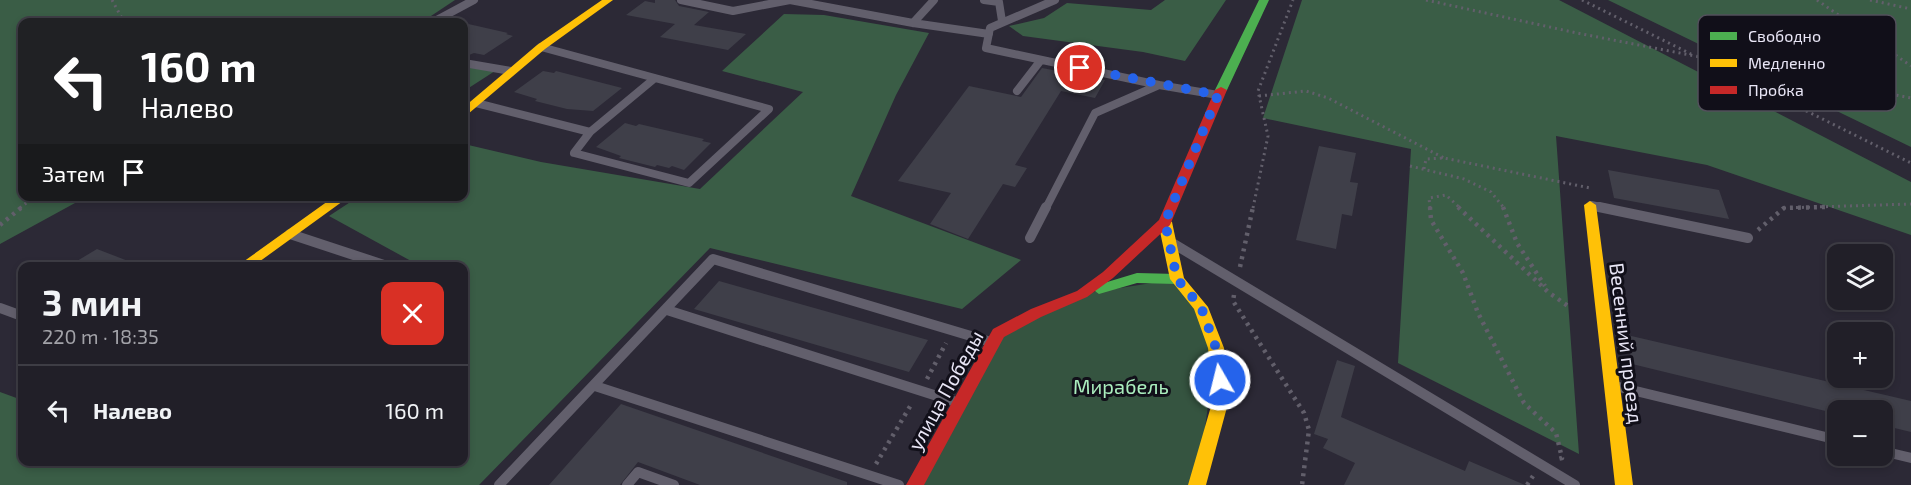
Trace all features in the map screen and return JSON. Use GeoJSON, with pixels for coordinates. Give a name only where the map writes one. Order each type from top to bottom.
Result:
{"type":"FeatureCollection","features":[{"type":"Feature","properties":{"kind":"street"},"geometry":{"type":"LineString","coordinates":[[468,109],[541,47],[608,0]]}},
{"type":"Feature","properties":{"kind":"street","name":"улица Победы"},"geometry":{"type":"LineString","coordinates":[[915,485],[998,333],[1035,313],[1082,294],[1108,275],[1165,222],[1218,95],[1264,0]]}},
{"type":"Feature","properties":{"kind":"street"},"geometry":{"type":"LineString","coordinates":[[250,262],[337,201]]}},
{"type":"Feature","properties":{"kind":"street","name":"Весенний проезд"},"geometry":{"type":"LineString","coordinates":[[1590,205],[1624,485]]}},
{"type":"Feature","properties":{"kind":"street"},"geometry":{"type":"LineString","coordinates":[[1165,222],[1177,279],[1201,307],[1216,348],[1222,396],[1197,485]]}},
{"type":"Feature","properties":{"kind":"street"},"geometry":{"type":"LineString","coordinates":[[1082,294],[1135,276],[1177,279]]}},
{"type":"Feature","properties":{"kind":"lane"},"geometry":{"type":"LineString","coordinates":[[440,18],[474,0]]}},
{"type":"Feature","properties":{"kind":"lane"},"geometry":{"type":"LineString","coordinates":[[681,0],[733,11],[790,0],[801,1],[913,23],[989,34]]}},
{"type":"Feature","properties":{"kind":"lane"},"geometry":{"type":"LineString","coordinates":[[913,23],[934,0]]}},
{"type":"Feature","properties":{"kind":"lane"},"geometry":{"type":"LineString","coordinates":[[984,0],[999,2],[1002,21]]}},
{"type":"Feature","properties":{"kind":"lane"},"geometry":{"type":"LineString","coordinates":[[1055,0],[990,28],[986,48],[1159,85],[1218,95]]}},
{"type":"Feature","properties":{"kind":"lane"},"geometry":{"type":"LineString","coordinates":[[541,47],[655,78],[769,109],[689,183],[574,153],[590,132],[655,78]]}},
{"type":"Feature","properties":{"kind":"lane"},"geometry":{"type":"LineString","coordinates":[[1017,91],[1041,60]]}},
{"type":"Feature","properties":{"kind":"lane"},"geometry":{"type":"LineString","coordinates":[[468,64],[513,71]]}},
{"type":"Feature","properties":{"kind":"lane"},"geometry":{"type":"LineString","coordinates":[[1030,238],[1095,113],[1159,85]]}},
{"type":"Feature","properties":{"kind":"lane"},"geometry":{"type":"LineString","coordinates":[[476,104],[590,132]]}},
{"type":"Feature","properties":{"kind":"lane"},"geometry":{"type":"LineString","coordinates":[[1590,205],[1748,238]]}},
{"type":"Feature","properties":{"kind":"lane"},"geometry":{"type":"LineString","coordinates":[[290,234],[375,262]]}},
{"type":"Feature","properties":{"kind":"lane"},"geometry":{"type":"LineString","coordinates":[[1169,242],[1237,280],[1575,485]]}},
{"type":"Feature","properties":{"kind":"lane"},"geometry":{"type":"LineString","coordinates":[[500,485],[713,259],[993,343]]}},
{"type":"Feature","properties":{"kind":"lane"},"geometry":{"type":"LineString","coordinates":[[0,308],[18,315]]}},
{"type":"Feature","properties":{"kind":"lane"},"geometry":{"type":"LineString","coordinates":[[667,310],[959,403]]}},
{"type":"Feature","properties":{"kind":"lane"},"geometry":{"type":"LineString","coordinates":[[1613,385],[1827,437]]}},
{"type":"Feature","properties":{"kind":"lane"},"geometry":{"type":"LineString","coordinates":[[595,386],[899,485]]}},
{"type":"Feature","properties":{"kind":"lane"},"geometry":{"type":"LineString","coordinates":[[1893,454],[1911,458]]}},
{"type":"Feature","properties":{"kind":"lane"},"geometry":{"type":"LineString","coordinates":[[627,485],[638,472],[674,485]]}},
{"type":"Feature","properties":{"kind":"path"},"geometry":{"type":"LineString","coordinates":[[112,0],[122,18]]}},
{"type":"Feature","properties":{"kind":"path"},"geometry":{"type":"LineString","coordinates":[[1293,0],[1258,91],[1268,136],[1233,301],[1304,413],[1309,430],[1302,485]]}},
{"type":"Feature","properties":{"kind":"path"},"geometry":{"type":"LineString","coordinates":[[1426,0],[1698,57]]}},
{"type":"Feature","properties":{"kind":"path"},"geometry":{"type":"LineString","coordinates":[[1582,0],[1698,57]]}},
{"type":"Feature","properties":{"kind":"path"},"geometry":{"type":"LineString","coordinates":[[1817,0],[1838,15]]}},
{"type":"Feature","properties":{"kind":"path"},"geometry":{"type":"LineString","coordinates":[[1870,0],[1911,9]]}},
{"type":"Feature","properties":{"kind":"path"},"geometry":{"type":"LineString","coordinates":[[1896,55],[1911,66]]}},
{"type":"Feature","properties":{"kind":"path"},"geometry":{"type":"LineString","coordinates":[[1259,96],[1306,92],[1328,98],[1444,158]]}},
{"type":"Feature","properties":{"kind":"path"},"geometry":{"type":"LineString","coordinates":[[1896,95],[1911,98]]}},
{"type":"Feature","properties":{"kind":"path"},"geometry":{"type":"LineString","coordinates":[[1807,111],[1911,163]]}},
{"type":"Feature","properties":{"kind":"path"},"geometry":{"type":"LineString","coordinates":[[1424,169],[1426,159],[1444,158],[1535,175],[1592,189],[1590,205]]}},
{"type":"Feature","properties":{"kind":"path"},"geometry":{"type":"LineString","coordinates":[[1410,166],[1464,179],[1491,192],[1505,209],[1517,243],[1548,292]]}},
{"type":"Feature","properties":{"kind":"path"},"geometry":{"type":"LineString","coordinates":[[1527,485],[1541,465],[1562,458],[1556,433],[1524,403],[1478,313],[1463,273],[1431,220],[1429,198],[1446,195],[1548,292],[1568,306]]}},
{"type":"Feature","properties":{"kind":"path"},"geometry":{"type":"LineString","coordinates":[[0,225],[29,201]]}},
{"type":"Feature","properties":{"kind":"path"},"geometry":{"type":"LineString","coordinates":[[1748,238],[1784,208],[1911,204]]}},
{"type":"Feature","properties":{"kind":"path"},"geometry":{"type":"LineString","coordinates":[[869,475],[953,331]]}},
{"type":"Feature","properties":{"kind":"green space"},"geometry":{"type":"Polygon","coordinates":[[[0,0],[455,0],[428,18],[18,18],[18,201],[79,201],[0,244],[0,0]]]}},
{"type":"Feature","properties":{"kind":"green space"},"geometry":{"type":"Polygon","coordinates":[[[1165,0],[1226,0],[1185,61],[1143,52],[1023,36],[1009,26],[1044,18],[1067,3],[1151,10],[1165,0]]]}},
{"type":"Feature","properties":{"kind":"green space"},"geometry":{"type":"Polygon","coordinates":[[[1302,0],[1559,0],[1698,72],[1698,111],[1774,111],[1911,182],[1911,235],[1707,165],[1556,136],[1579,454],[1398,363],[1411,149],[1263,118],[1302,0]]]}},
{"type":"Feature","properties":{"kind":"green space"},"geometry":{"type":"Polygon","coordinates":[[[1608,0],[1911,0],[1911,147],[1837,111],[1896,111],[1896,15],[1698,15],[1698,44],[1608,0]]]}},
{"type":"Feature","properties":{"kind":"green space"},"geometry":{"type":"Polygon","coordinates":[[[784,14],[824,15],[929,33],[896,95],[851,196],[1021,260],[962,309],[710,248],[479,485],[0,485],[0,392],[18,399],[18,466],[468,466],[468,262],[413,262],[329,216],[352,201],[468,201],[468,145],[541,162],[700,189],[803,92],[722,71],[784,14]]]}},
{"type":"Feature","properties":{"kind":"green space"},"geometry":{"type":"Polygon","coordinates":[[[468,67],[495,71],[468,88],[468,67]]]}},
{"type":"Feature","properties":{"kind":"green space","name":"Мирабель"},"geometry":{"type":"Polygon","coordinates":[[[1177,279],[1216,348],[1197,485],[915,485],[998,333],[1082,294],[1177,279]]]}},
{"type":"Feature","properties":{"kind":"building"},"geometry":{"type":"Polygon","coordinates":[[[655,0],[675,0],[679,6],[709,12],[694,25],[746,34],[728,50],[660,37],[675,24],[626,15],[645,1],[655,3],[655,0]]]}},
{"type":"Feature","properties":{"kind":"building"},"geometry":{"type":"Polygon","coordinates":[[[468,24],[513,36],[484,55],[474,53],[468,55],[468,24]]]}},
{"type":"Feature","properties":{"kind":"building"},"geometry":{"type":"Polygon","coordinates":[[[1042,68],[1105,80],[1095,98],[1061,91],[1015,165],[1027,168],[1015,187],[1003,184],[968,239],[930,224],[951,193],[898,181],[969,86],[1021,97],[1042,68]]]}},
{"type":"Feature","properties":{"kind":"building"},"geometry":{"type":"Polygon","coordinates":[[[543,71],[554,73],[556,71],[622,88],[593,111],[567,109],[535,101],[537,99],[514,92],[543,71]]]}},
{"type":"Feature","properties":{"kind":"building"},"geometry":{"type":"Polygon","coordinates":[[[625,123],[704,139],[702,141],[711,143],[684,170],[672,166],[669,168],[657,165],[655,167],[619,158],[621,156],[596,147],[625,123]]]}},
{"type":"Feature","properties":{"kind":"building"},"geometry":{"type":"Polygon","coordinates":[[[1319,146],[1356,153],[1350,182],[1358,183],[1352,216],[1342,214],[1336,249],[1296,240],[1319,146]]]}},
{"type":"Feature","properties":{"kind":"building"},"geometry":{"type":"Polygon","coordinates":[[[1608,170],[1719,190],[1729,219],[1614,198],[1608,170]]]}},
{"type":"Feature","properties":{"kind":"building"},"geometry":{"type":"Polygon","coordinates":[[[97,249],[131,262],[75,262],[97,249]]]}},
{"type":"Feature","properties":{"kind":"building"},"geometry":{"type":"Polygon","coordinates":[[[719,281],[928,340],[909,372],[694,309],[719,281]]]}},
{"type":"Feature","properties":{"kind":"building"},"geometry":{"type":"Polygon","coordinates":[[[1627,335],[1827,381],[1827,388],[1855,388],[1911,401],[1911,432],[1893,428],[1893,400],[1827,400],[1827,411],[1632,364],[1627,335]]]}},
{"type":"Feature","properties":{"kind":"building"},"geometry":{"type":"Polygon","coordinates":[[[1337,360],[1355,366],[1341,417],[1465,471],[1469,461],[1525,485],[1344,485],[1355,463],[1323,448],[1328,439],[1314,434],[1337,360]]]}},
{"type":"Feature","properties":{"kind":"building"},"geometry":{"type":"Polygon","coordinates":[[[621,404],[847,482],[847,485],[700,485],[638,462],[620,485],[549,485],[621,404]]]}},
{"type":"Feature","properties":{"kind":"traffic: fast"},"geometry":{"type":"LineString","coordinates":[[1221,90],[1264,0]]}},
{"type":"Feature","properties":{"kind":"traffic: fast"},"geometry":{"type":"LineString","coordinates":[[1099,289],[1137,278],[1177,279]]}},
{"type":"Feature","properties":{"kind":"traffic: slow"},"geometry":{"type":"LineString","coordinates":[[468,109],[541,47],[608,0]]}},
{"type":"Feature","properties":{"kind":"traffic: slow"},"geometry":{"type":"LineString","coordinates":[[250,262],[337,201]]}},
{"type":"Feature","properties":{"kind":"traffic: slow"},"geometry":{"type":"LineString","coordinates":[[1590,205],[1624,485]]}},
{"type":"Feature","properties":{"kind":"traffic: slow"},"geometry":{"type":"LineString","coordinates":[[1165,222],[1177,279],[1201,307],[1216,348],[1222,396],[1197,485]]}},
{"type":"Feature","properties":{"kind":"traffic: jam"},"geometry":{"type":"LineString","coordinates":[[915,485],[998,333],[1036,313],[1082,294],[1108,275],[1165,222],[1221,90]]}},
{"type":"Feature","properties":{"kind":"route"},"geometry":{"type":"LineString","coordinates":[[1080,68],[1218,95],[1165,222],[1177,279],[1201,307],[1216,348],[1220,380]]}}]}
